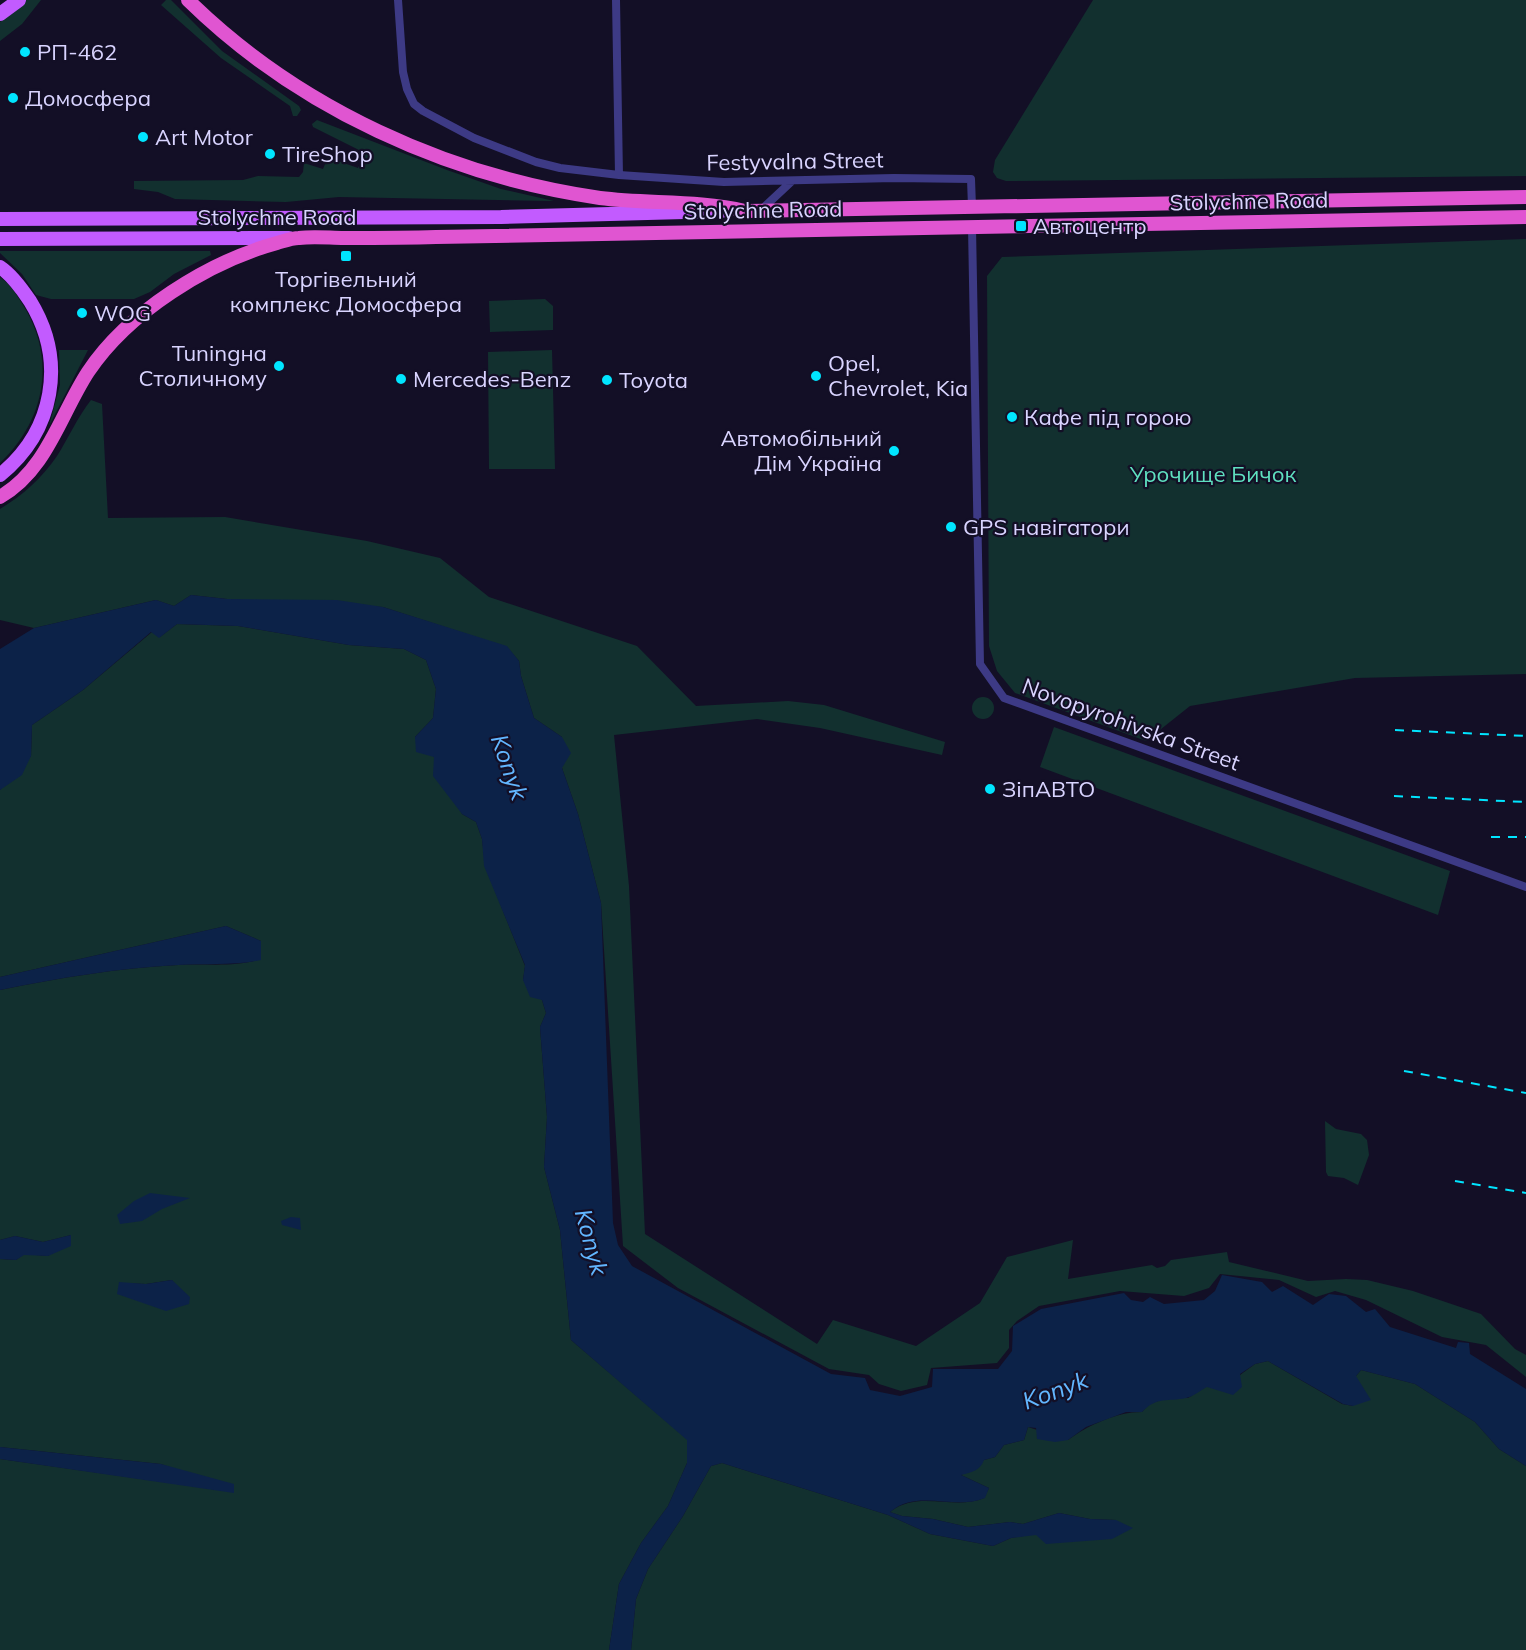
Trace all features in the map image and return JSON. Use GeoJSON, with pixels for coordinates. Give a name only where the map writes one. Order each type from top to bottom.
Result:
{"type":"FeatureCollection","features":[{"type":"Feature","properties":{"kind":"highway"},"geometry":{"type":"LineString","coordinates":[[188,0],[234,43],[283,79],[351,118],[433,154],[506,177],[579,194],[651,203],[709,205],[745,211]]}},
{"type":"Feature","properties":{"kind":"highway","name":"Stolychne Road"},"geometry":{"type":"LineString","coordinates":[[745,211],[1526,197]]}},
{"type":"Feature","properties":{"kind":"highway","name":"Stolychne Road"},"geometry":{"type":"LineString","coordinates":[[298,237],[436,237],[1526,217]]}},
{"type":"Feature","properties":{"kind":"highway"},"geometry":{"type":"LineString","coordinates":[[0,497],[17,485],[44,454],[88,372],[107,347],[127,327],[170,293],[216,267],[263,247],[298,237]]}},
{"type":"Feature","properties":{"kind":"main road"},"geometry":{"type":"LineString","coordinates":[[0,14],[19,0]]}},
{"type":"Feature","properties":{"kind":"main road","name":"Stolychne Road"},"geometry":{"type":"LineString","coordinates":[[0,219],[490,217],[745,211]]}},
{"type":"Feature","properties":{"kind":"main road","name":"Stolychne Road"},"geometry":{"type":"LineString","coordinates":[[0,239],[298,237]]}},
{"type":"Feature","properties":{"kind":"main road"},"geometry":{"type":"LineString","coordinates":[[0,267],[24,292],[38,314],[49,345],[51,370],[48,401],[40,427],[14,463],[0,475]]}},
{"type":"Feature","properties":{"kind":"street","name":"Festyvalna Street"},"geometry":{"type":"LineString","coordinates":[[398,0],[404,72],[407,88],[414,104],[474,138],[536,162],[560,168],[619,175],[724,182],[894,178],[971,179],[972,207]]}},
{"type":"Feature","properties":{"kind":"street"},"geometry":{"type":"LineString","coordinates":[[616,0],[619,175]]}},
{"type":"Feature","properties":{"kind":"street"},"geometry":{"type":"LineString","coordinates":[[761,210],[792,181]]}},
{"type":"Feature","properties":{"kind":"street","name":"Novopyrohivska Street"},"geometry":{"type":"LineString","coordinates":[[972,227],[980,664],[1004,698],[1526,887]]}},
{"type":"Feature","properties":{"kind":"green space"},"geometry":{"type":"Polygon","coordinates":[[[26,0],[41,0],[22,24],[0,41],[0,22],[17,10],[26,0]]]}},
{"type":"Feature","properties":{"kind":"green space"},"geometry":{"type":"Polygon","coordinates":[[[166,0],[171,0],[222,51],[299,106],[301,110],[297,116],[293,116],[290,106],[221,58],[161,5],[166,0]]]}},
{"type":"Feature","properties":{"kind":"green space"},"geometry":{"type":"Polygon","coordinates":[[[1093,0],[1526,0],[1526,176],[1006,181],[997,178],[993,172],[995,160],[1093,0]]]}},
{"type":"Feature","properties":{"kind":"green space"},"geometry":{"type":"Polygon","coordinates":[[[317,120],[501,189],[554,201],[339,197],[286,202],[175,199],[158,192],[134,189],[134,181],[243,180],[258,176],[299,177],[303,172],[304,163],[323,169],[328,157],[333,155],[338,161],[358,168],[365,153],[313,127],[312,124],[317,120]]]}},
{"type":"Feature","properties":{"kind":"green space","name":"Урочище Бичок"},"geometry":{"type":"Polygon","coordinates":[[[1526,239],[1526,674],[1355,678],[1190,706],[1146,741],[1015,693],[997,671],[989,646],[987,276],[1002,257],[1526,239]]]}},
{"type":"Feature","properties":{"kind":"green space"},"geometry":{"type":"Polygon","coordinates":[[[0,251],[210,251],[211,255],[174,274],[150,292],[134,299],[51,299],[36,295],[22,274],[0,251]]]}},
{"type":"Feature","properties":{"kind":"green space"},"geometry":{"type":"Polygon","coordinates":[[[0,277],[18,296],[26,310],[41,350],[43,371],[41,391],[27,429],[0,463],[0,277]]]}},
{"type":"Feature","properties":{"kind":"green space"},"geometry":{"type":"Polygon","coordinates":[[[545,299],[553,306],[553,330],[490,332],[489,301],[545,299]]]}},
{"type":"Feature","properties":{"kind":"green space"},"geometry":{"type":"Polygon","coordinates":[[[59,350],[88,350],[49,426],[60,385],[59,350]]]}},
{"type":"Feature","properties":{"kind":"green space"},"geometry":{"type":"Polygon","coordinates":[[[552,350],[555,469],[489,469],[488,352],[552,350]]]}},
{"type":"Feature","properties":{"kind":"green space"},"geometry":{"type":"Polygon","coordinates":[[[91,400],[102,404],[108,518],[225,517],[367,541],[440,558],[489,597],[637,646],[696,706],[788,701],[824,705],[945,742],[942,755],[820,728],[757,719],[614,735],[629,886],[645,1234],[817,1344],[833,1320],[916,1346],[980,1303],[1007,1257],[1073,1240],[1068,1279],[1152,1265],[1157,1268],[1165,1266],[1171,1260],[1227,1252],[1229,1262],[1308,1281],[1367,1280],[1413,1291],[1481,1314],[1515,1349],[1526,1355],[1526,1377],[1486,1345],[1442,1337],[1366,1300],[1335,1291],[1316,1297],[1279,1280],[1220,1274],[1209,1288],[1184,1296],[1120,1291],[1039,1306],[1017,1321],[1009,1330],[1009,1348],[997,1363],[931,1368],[927,1385],[901,1391],[879,1384],[869,1375],[829,1369],[678,1288],[623,1246],[601,903],[578,814],[562,768],[562,737],[534,718],[521,676],[519,661],[507,647],[383,607],[191,595],[174,606],[156,600],[34,628],[0,620],[0,509],[24,492],[45,472],[91,400]]]}},
{"type":"Feature","properties":{"kind":"green space"},"geometry":{"type":"Polygon","coordinates":[[[177,624],[238,626],[349,645],[404,649],[426,660],[436,689],[433,718],[415,737],[434,757],[462,814],[476,822],[482,839],[485,866],[525,966],[523,980],[542,1000],[546,1013],[540,1027],[547,1117],[544,1167],[560,1230],[571,1340],[687,1439],[687,1463],[668,1506],[641,1543],[619,1584],[609,1650],[0,1650],[0,1459],[234,1492],[161,1464],[0,1447],[0,1259],[16,1260],[24,1254],[48,1256],[71,1235],[43,1242],[15,1236],[0,1240],[0,990],[111,971],[156,966],[230,964],[261,959],[261,941],[226,926],[0,977],[0,790],[31,756],[32,725],[83,690],[152,632],[160,637],[177,624]],[[172,1280],[146,1284],[119,1283],[189,1304],[172,1280]]]}},
{"type":"Feature","properties":{"kind":"green space"},"geometry":{"type":"Polygon","coordinates":[[[983,697],[991,700],[994,708],[991,716],[983,719],[975,716],[972,708],[975,700],[983,697]]]}},
{"type":"Feature","properties":{"kind":"green space"},"geometry":{"type":"Polygon","coordinates":[[[1054,727],[1450,871],[1438,915],[1040,767],[1054,727]]]}},
{"type":"Feature","properties":{"kind":"green space"},"geometry":{"type":"Polygon","coordinates":[[[1325,1121],[1336,1129],[1361,1134],[1367,1140],[1369,1155],[1358,1185],[1344,1178],[1328,1176],[1325,1121]]]}},
{"type":"Feature","properties":{"kind":"green space"},"geometry":{"type":"Polygon","coordinates":[[[1268,1361],[1342,1404],[1353,1406],[1356,1376],[1361,1370],[1415,1384],[1475,1422],[1499,1449],[1526,1466],[1526,1650],[631,1650],[636,1599],[648,1569],[683,1516],[711,1466],[722,1463],[888,1515],[930,1534],[993,1546],[1011,1538],[1116,1520],[1090,1519],[1059,1513],[1023,1524],[1010,1522],[968,1527],[890,1512],[901,1505],[912,1502],[961,1502],[984,1498],[989,1488],[961,1475],[984,1460],[995,1457],[1004,1445],[1024,1440],[1028,1427],[1068,1440],[1103,1420],[1122,1414],[1142,1412],[1149,1404],[1167,1398],[1188,1398],[1207,1386],[1240,1375],[1255,1364],[1268,1361]]]}},
{"type":"Feature","properties":{"kind":"water","name":"Konyk"},"geometry":{"type":"Polygon","coordinates":[[[191,595],[227,599],[337,600],[383,607],[507,646],[519,661],[521,676],[534,718],[562,737],[571,753],[562,768],[578,814],[601,903],[613,1223],[618,1245],[632,1266],[831,1374],[865,1378],[870,1390],[900,1396],[932,1387],[933,1369],[998,1369],[1012,1351],[1013,1326],[1041,1309],[1124,1293],[1131,1300],[1143,1302],[1150,1297],[1164,1304],[1204,1300],[1215,1291],[1222,1275],[1262,1282],[1272,1292],[1283,1286],[1313,1305],[1329,1294],[1346,1296],[1366,1312],[1375,1309],[1390,1327],[1456,1348],[1458,1342],[1469,1343],[1470,1354],[1526,1389],[1526,1466],[1499,1449],[1475,1422],[1415,1384],[1361,1370],[1356,1376],[1371,1400],[1353,1406],[1343,1404],[1268,1361],[1255,1364],[1240,1374],[1242,1387],[1233,1395],[1207,1387],[1189,1397],[1163,1400],[1147,1407],[1142,1412],[1126,1412],[1086,1427],[1068,1440],[1055,1442],[1037,1439],[1036,1428],[1028,1427],[1024,1440],[1004,1445],[995,1457],[984,1460],[980,1467],[961,1475],[989,1488],[985,1498],[961,1502],[924,1500],[901,1505],[890,1512],[968,1527],[1010,1522],[1023,1524],[1059,1513],[1090,1519],[1116,1520],[1133,1528],[1112,1539],[1046,1544],[1036,1535],[1011,1538],[993,1546],[930,1534],[888,1515],[722,1463],[711,1466],[683,1516],[648,1569],[636,1599],[631,1650],[609,1650],[619,1584],[641,1543],[668,1506],[687,1463],[687,1440],[571,1340],[560,1230],[544,1167],[547,1117],[540,1027],[546,1013],[542,1000],[530,997],[523,980],[525,965],[484,866],[482,839],[476,822],[462,814],[433,776],[434,757],[416,752],[415,737],[433,718],[436,689],[426,660],[404,649],[349,645],[238,626],[177,624],[159,638],[151,632],[83,690],[32,725],[31,756],[22,775],[0,790],[0,649],[34,628],[156,600],[174,606],[191,595]]]}},
{"type":"Feature","properties":{"kind":"water"},"geometry":{"type":"Polygon","coordinates":[[[226,926],[261,941],[261,960],[133,968],[0,990],[0,977],[226,926]]]}},
{"type":"Feature","properties":{"kind":"water"},"geometry":{"type":"Polygon","coordinates":[[[150,1193],[190,1198],[162,1209],[142,1221],[120,1224],[117,1215],[134,1201],[150,1193]]]}},
{"type":"Feature","properties":{"kind":"water"},"geometry":{"type":"Polygon","coordinates":[[[291,1217],[300,1218],[301,1230],[282,1225],[281,1221],[291,1217]]]}},
{"type":"Feature","properties":{"kind":"water"},"geometry":{"type":"Polygon","coordinates":[[[71,1235],[71,1246],[48,1256],[24,1255],[16,1260],[0,1259],[0,1240],[15,1236],[43,1242],[71,1235]]]}},
{"type":"Feature","properties":{"kind":"water"},"geometry":{"type":"Polygon","coordinates":[[[172,1280],[190,1297],[189,1304],[166,1311],[117,1294],[119,1282],[146,1284],[172,1280]]]}},
{"type":"Feature","properties":{"kind":"water"},"geometry":{"type":"Polygon","coordinates":[[[0,1447],[161,1464],[234,1484],[234,1493],[0,1459],[0,1447]]]}},
{"type":"Feature","properties":{"kind":"railway"},"geometry":{"type":"LineString","coordinates":[[1395,730],[1526,736]]}},
{"type":"Feature","properties":{"kind":"railway"},"geometry":{"type":"LineString","coordinates":[[1394,796],[1526,802]]}},
{"type":"Feature","properties":{"kind":"railway"},"geometry":{"type":"LineString","coordinates":[[1491,837],[1526,837]]}},
{"type":"Feature","properties":{"kind":"railway"},"geometry":{"type":"LineString","coordinates":[[1404,1071],[1526,1093]]}},
{"type":"Feature","properties":{"kind":"railway"},"geometry":{"type":"LineString","coordinates":[[1455,1181],[1526,1193]]}},
{"type":"Feature","properties":{"kind":"place","name":"РП-462"},"geometry":{"type":"Point","coordinates":[25,52]}},
{"type":"Feature","properties":{"kind":"place","name":"Домосфера"},"geometry":{"type":"Point","coordinates":[13,98]}},
{"type":"Feature","properties":{"kind":"place","name":"Art Motor"},"geometry":{"type":"Point","coordinates":[143,137]}},
{"type":"Feature","properties":{"kind":"place","name":"TireShop"},"geometry":{"type":"Point","coordinates":[270,154]}},
{"type":"Feature","properties":{"kind":"place","name":"Автоцентр"},"geometry":{"type":"Point","coordinates":[1021,226]}},
{"type":"Feature","properties":{"kind":"place","name":"Торгівельний комплекс Домосфера"},"geometry":{"type":"Point","coordinates":[346,256]}},
{"type":"Feature","properties":{"kind":"place","name":"WOG"},"geometry":{"type":"Point","coordinates":[82,313]}},
{"type":"Feature","properties":{"kind":"place","name":"Tuningна Столичному"},"geometry":{"type":"Point","coordinates":[279,366]}},
{"type":"Feature","properties":{"kind":"place","name":"Opel, Chevrolet, Kia"},"geometry":{"type":"Point","coordinates":[816,376]}},
{"type":"Feature","properties":{"kind":"place","name":"Mercedes-Benz"},"geometry":{"type":"Point","coordinates":[401,379]}},
{"type":"Feature","properties":{"kind":"place","name":"Toyota"},"geometry":{"type":"Point","coordinates":[607,380]}},
{"type":"Feature","properties":{"kind":"place","name":"Кафе під горою"},"geometry":{"type":"Point","coordinates":[1012,417]}},
{"type":"Feature","properties":{"kind":"place","name":"Автомобільний Дім Україна"},"geometry":{"type":"Point","coordinates":[894,451]}},
{"type":"Feature","properties":{"kind":"place","name":"GPS навігатори"},"geometry":{"type":"Point","coordinates":[951,527]}},
{"type":"Feature","properties":{"kind":"place","name":"ЗіпАВТО"},"geometry":{"type":"Point","coordinates":[990,789]}}]}
